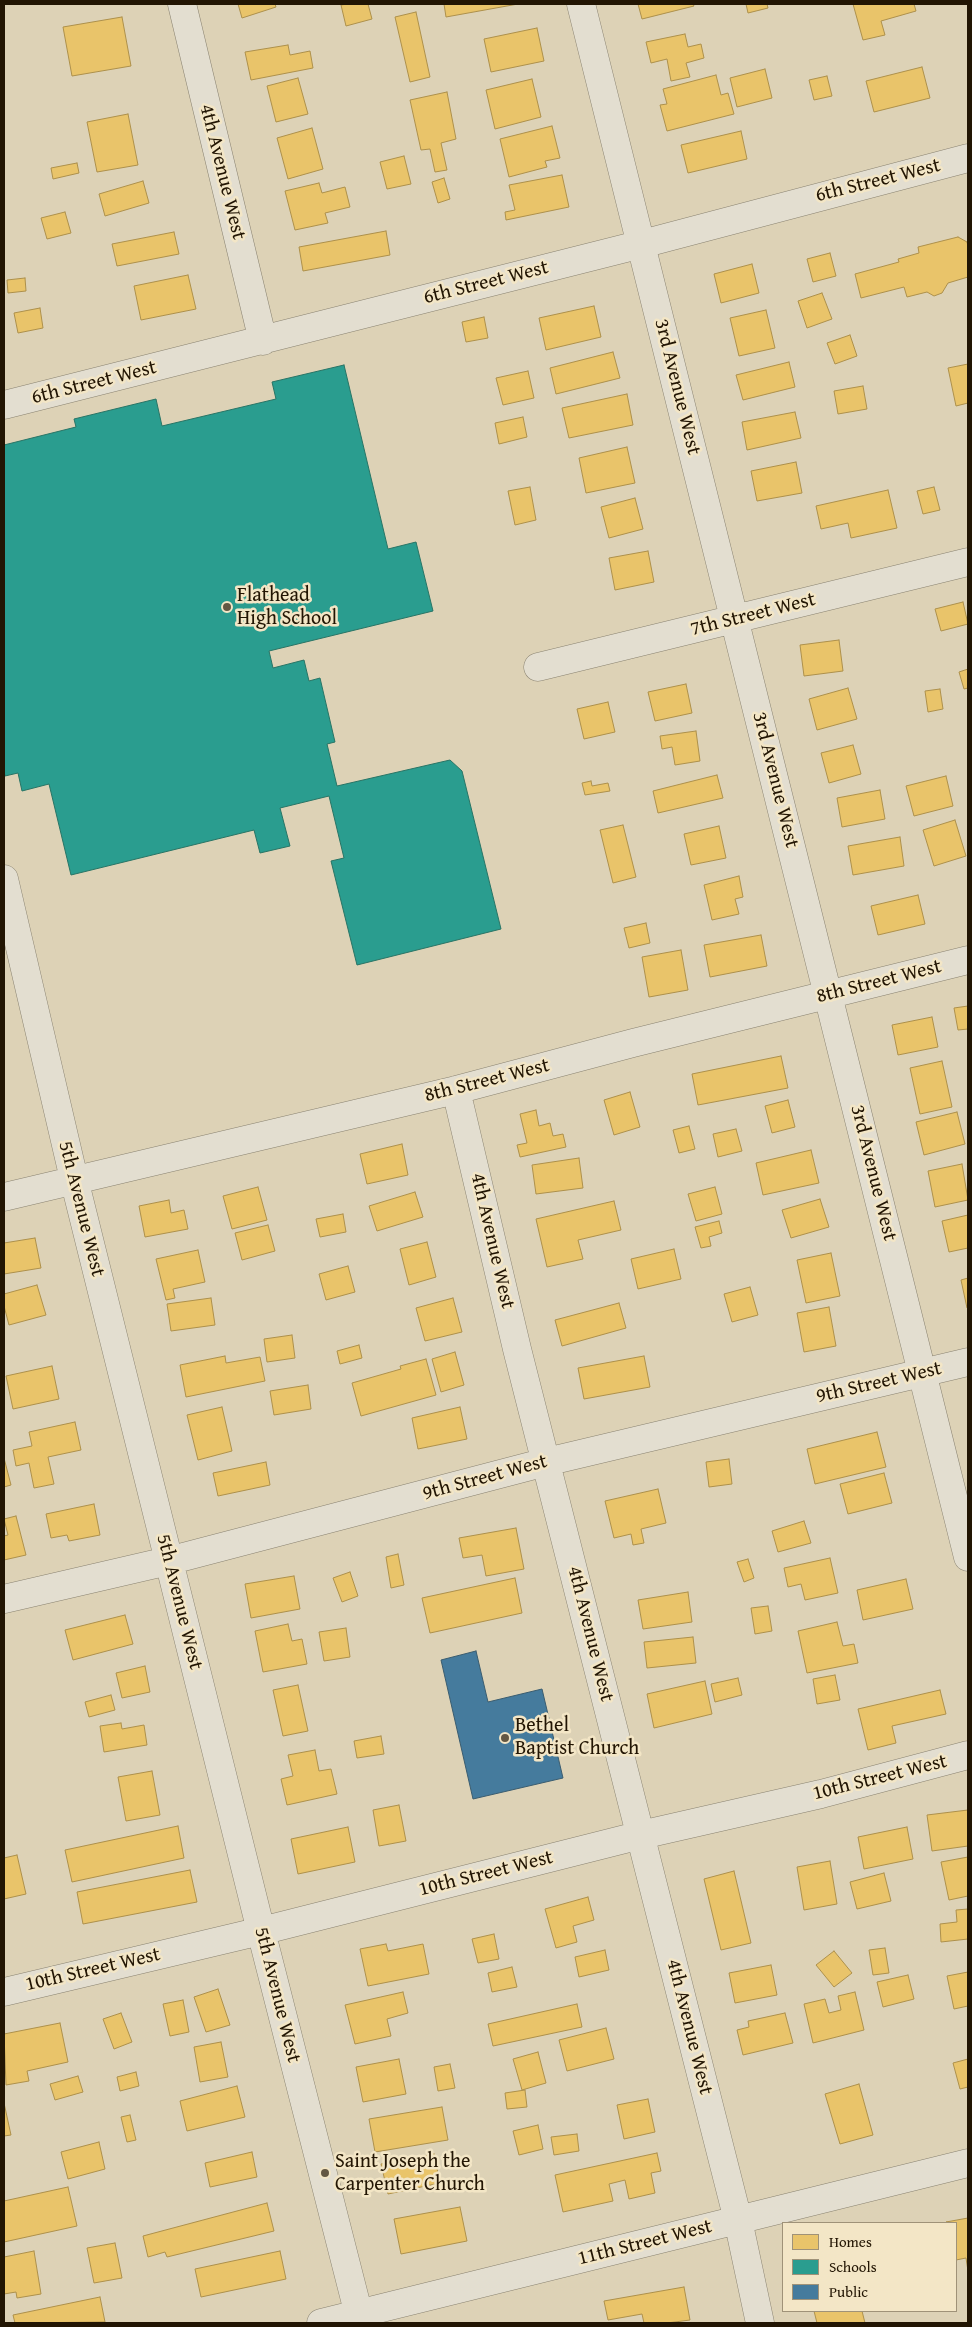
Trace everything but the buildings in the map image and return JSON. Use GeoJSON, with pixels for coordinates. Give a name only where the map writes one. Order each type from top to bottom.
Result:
{"type":"FeatureCollection","features":[{"type":"Feature","properties":{"kind":"street","name":"4th Avenue West"},"geometry":{"type":"LineString","coordinates":[[182,4],[263,340]]}},
{"type":"Feature","properties":{"kind":"street","name":"3rd Avenue West"},"geometry":{"type":"LineString","coordinates":[[581,4],[968,1557]]}},
{"type":"Feature","properties":{"kind":"street","name":"6th Street West"},"geometry":{"type":"LineString","coordinates":[[4,405],[642,244],[968,158]]}},
{"type":"Feature","properties":{"kind":"street","name":"7th Street West"},"geometry":{"type":"LineString","coordinates":[[538,666],[968,562]]}},
{"type":"Feature","properties":{"kind":"street","name":"5th Avenue West"},"geometry":{"type":"LineString","coordinates":[[4,879],[74,1179],[168,1561],[360,2319]]}},
{"type":"Feature","properties":{"kind":"street","name":"8th Street West"},"geometry":{"type":"LineString","coordinates":[[4,1197],[456,1090],[968,960]]}},
{"type":"Feature","properties":{"kind":"street","name":"4th Avenue West"},"geometry":{"type":"LineString","coordinates":[[456,1090],[546,1462],[738,2220],[760,2323]]}},
{"type":"Feature","properties":{"kind":"street","name":"9th Street West"},"geometry":{"type":"LineString","coordinates":[[4,1599],[168,1561],[546,1462],[968,1362]]}},
{"type":"Feature","properties":{"kind":"street","name":"10th Street West"},"geometry":{"type":"LineString","coordinates":[[4,1992],[261,1931],[641,1836],[821,1794],[968,1756]]}},
{"type":"Feature","properties":{"kind":"street","name":"11th Street West"},"geometry":{"type":"LineString","coordinates":[[321,2323],[360,2319],[738,2220],[968,2163]]}},
{"type":"Feature","properties":{"kind":"place","name":"Flathead High School"},"geometry":{"type":"Point","coordinates":[227,607]}},
{"type":"Feature","properties":{"kind":"place","name":"Bethel Baptist Church"},"geometry":{"type":"Point","coordinates":[505,1738]}},
{"type":"Feature","properties":{"kind":"place","name":"Saint Joseph the Carpenter Church"},"geometry":{"type":"Point","coordinates":[325,2173]}}]}
